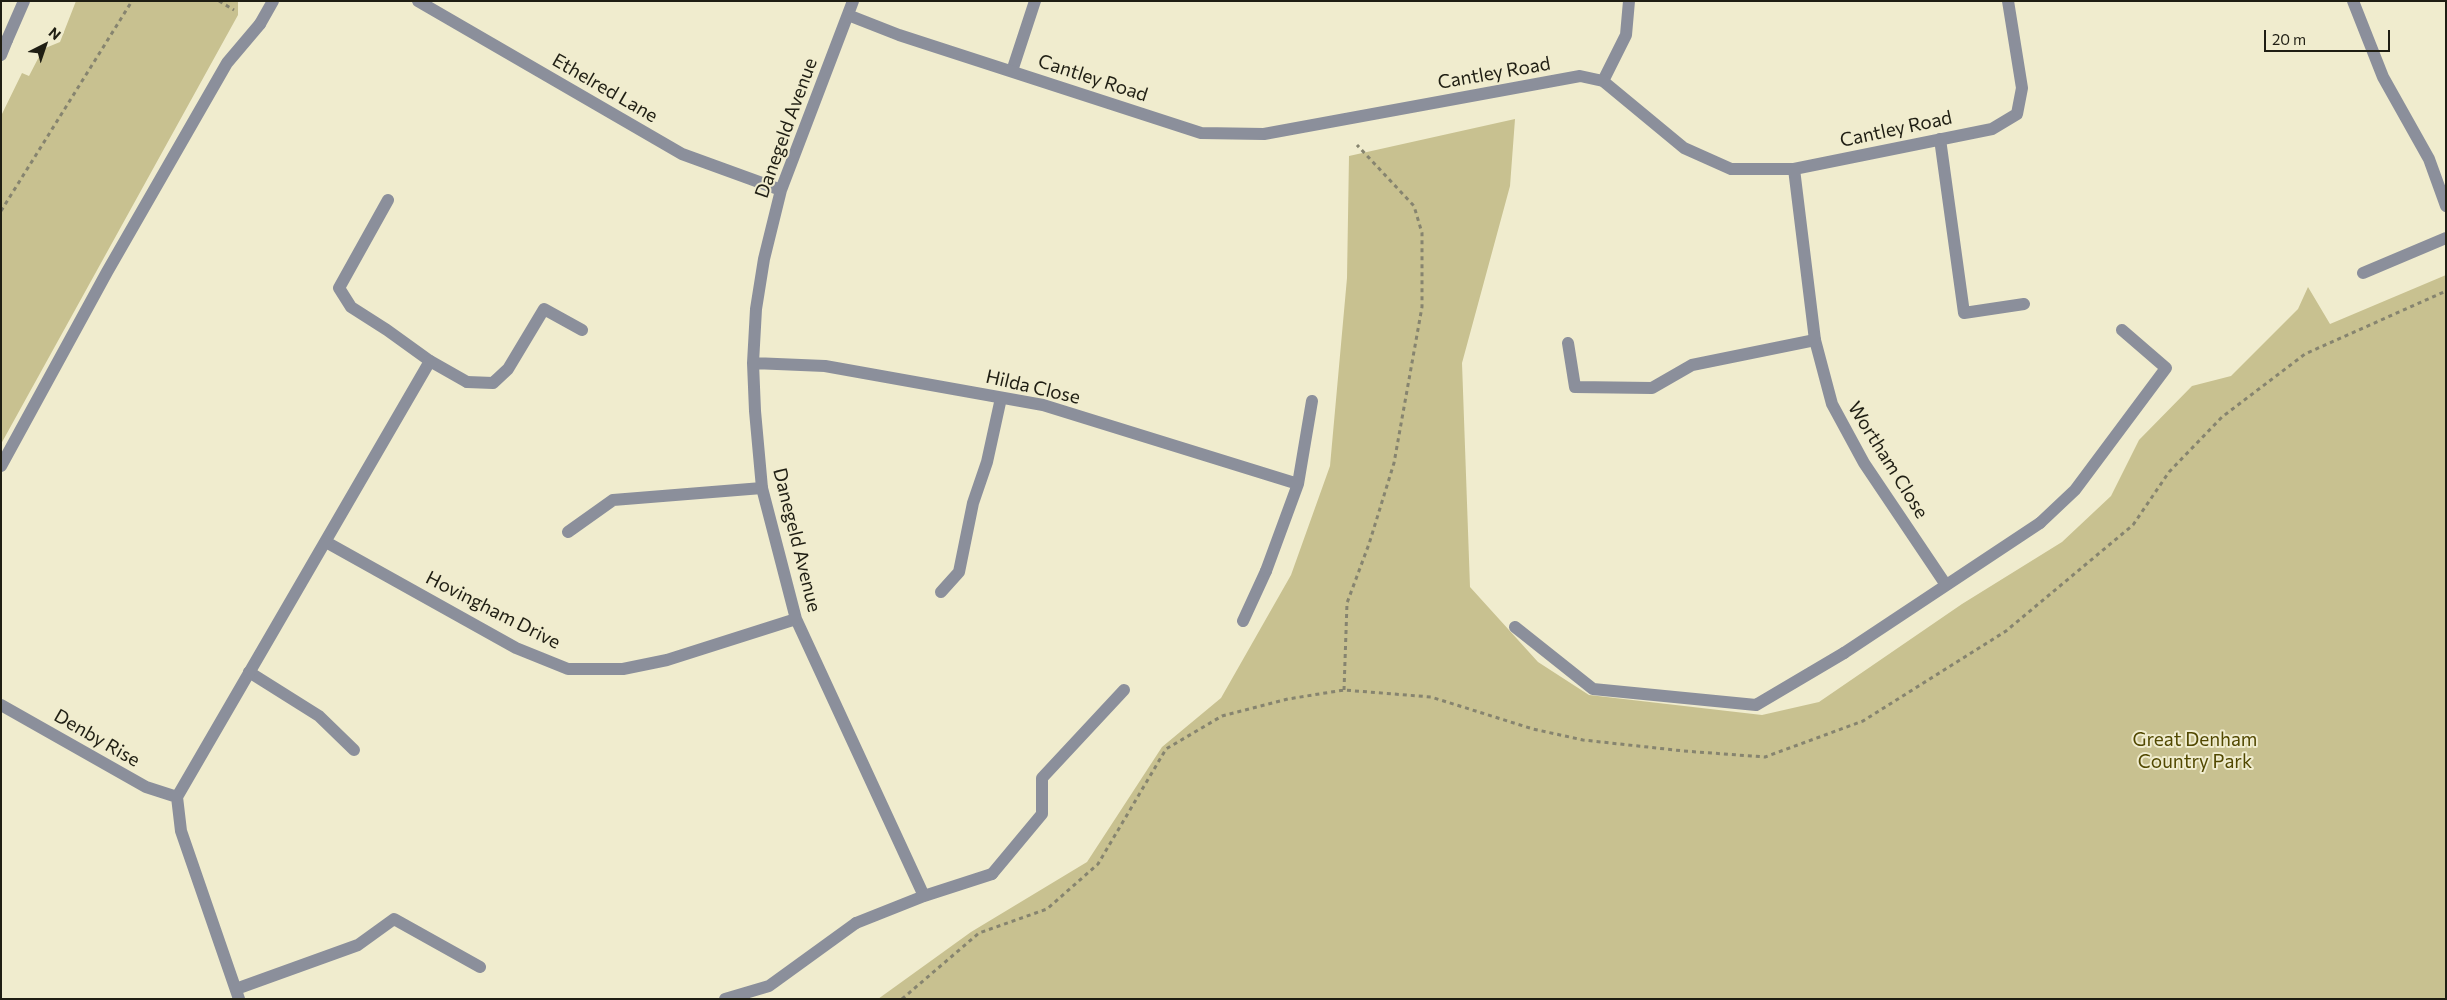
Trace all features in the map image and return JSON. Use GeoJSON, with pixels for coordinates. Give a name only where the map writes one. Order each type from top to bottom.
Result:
{"type":"FeatureCollection","features":[{"type":"Feature","properties":{"kind":"street"},"geometry":{"type":"LineString","coordinates":[[1,55],[24,1]]}},
{"type":"Feature","properties":{"kind":"street"},"geometry":{"type":"LineString","coordinates":[[1,466],[107,272],[227,63],[260,24],[273,1]]}},
{"type":"Feature","properties":{"kind":"street","name":"Ethelred Lane"},"geometry":{"type":"LineString","coordinates":[[418,1],[682,154],[781,190]]}},
{"type":"Feature","properties":{"kind":"street","name":"Danegeld Avenue"},"geometry":{"type":"LineString","coordinates":[[853,1],[781,190],[762,267],[756,309],[753,363],[755,411],[762,488],[796,619],[924,896]]}},
{"type":"Feature","properties":{"kind":"street"},"geometry":{"type":"LineString","coordinates":[[1012,71],[1035,1]]}},
{"type":"Feature","properties":{"kind":"street"},"geometry":{"type":"LineString","coordinates":[[1603,81],[1626,35],[1629,1]]}},
{"type":"Feature","properties":{"kind":"street","name":"Cantley Road"},"geometry":{"type":"LineString","coordinates":[[848,15],[899,35],[1201,133],[1264,134],[1580,76],[1603,81],[1684,148],[1731,169],[1794,169],[1992,129],[2017,114],[2022,88],[2008,1]]}},
{"type":"Feature","properties":{"kind":"street"},"geometry":{"type":"LineString","coordinates":[[2353,1],[2382,77],[2429,159],[2446,206]]}},
{"type":"Feature","properties":{"kind":"street"},"geometry":{"type":"LineString","coordinates":[[1940,138],[1964,313],[2024,304]]}},
{"type":"Feature","properties":{"kind":"street","name":"Wortham Close"},"geometry":{"type":"LineString","coordinates":[[1794,169],[1815,340],[1832,404],[1864,463],[1946,585]]}},
{"type":"Feature","properties":{"kind":"street"},"geometry":{"type":"LineString","coordinates":[[388,200],[339,288],[351,307],[388,330],[430,361],[467,382],[493,383],[508,369],[544,309],[582,330]]}},
{"type":"Feature","properties":{"kind":"street"},"geometry":{"type":"LineString","coordinates":[[2363,273],[2446,238]]}},
{"type":"Feature","properties":{"kind":"street"},"geometry":{"type":"LineString","coordinates":[[1515,627],[1593,689],[1756,705],[1844,653],[2040,523],[2075,490],[2166,368],[2122,330]]}},
{"type":"Feature","properties":{"kind":"street"},"geometry":{"type":"LineString","coordinates":[[1568,343],[1575,387],[1652,388],[1692,365],[1815,340]]}},
{"type":"Feature","properties":{"kind":"street"},"geometry":{"type":"LineString","coordinates":[[430,361],[177,796],[181,831],[238,994],[358,944],[394,918],[480,967]]}},
{"type":"Feature","properties":{"kind":"street","name":"Hilda Close"},"geometry":{"type":"LineString","coordinates":[[753,363],[825,366],[1043,405],[1298,484]]}},
{"type":"Feature","properties":{"kind":"street"},"geometry":{"type":"LineString","coordinates":[[941,592],[959,572],[973,503],[987,462],[1001,398]]}},
{"type":"Feature","properties":{"kind":"street"},"geometry":{"type":"LineString","coordinates":[[1243,621],[1266,571],[1298,484],[1312,401]]}},
{"type":"Feature","properties":{"kind":"street"},"geometry":{"type":"LineString","coordinates":[[568,532],[613,500],[762,488]]}},
{"type":"Feature","properties":{"kind":"street","name":"Hovingham Drive"},"geometry":{"type":"LineString","coordinates":[[326,542],[516,648],[568,669],[623,669],[659,662],[796,619]]}},
{"type":"Feature","properties":{"kind":"street"},"geometry":{"type":"LineString","coordinates":[[249,672],[319,716],[354,750]]}},
{"type":"Feature","properties":{"kind":"street"},"geometry":{"type":"LineString","coordinates":[[725,999],[769,986],[856,923],[924,896],[992,874],[1042,814],[1042,778],[1124,690]]}},
{"type":"Feature","properties":{"kind":"street","name":"Denby Rise"},"geometry":{"type":"LineString","coordinates":[[1,705],[146,787],[177,796]]}},
{"type":"Feature","properties":{"kind":"path"},"geometry":{"type":"LineString","coordinates":[[1,211],[132,1]]}},
{"type":"Feature","properties":{"kind":"path"},"geometry":{"type":"LineString","coordinates":[[1334,120],[1414,206],[1422,233],[1422,307],[1394,463],[1369,544],[1347,603],[1344,690]]}},
{"type":"Feature","properties":{"kind":"green space"},"geometry":{"type":"Polygon","coordinates":[[[76,1],[238,1],[238,15],[1,444],[1,116],[22,73],[29,76],[43,49],[60,42],[76,1]]]}},
{"type":"Feature","properties":{"kind":"green space","name":"Great Denham Country Park"},"geometry":{"type":"Polygon","coordinates":[[[1515,119],[1510,186],[1462,363],[1470,587],[1538,662],[1589,695],[1762,715],[1819,702],[1962,604],[2062,542],[2111,496],[2139,440],[2192,386],[2231,376],[2298,309],[2308,287],[2330,324],[2446,275],[2446,999],[878,999],[971,932],[1087,862],[1162,747],[1221,698],[1291,575],[1330,466],[1347,278],[1349,156],[1515,119]]]}}]}
